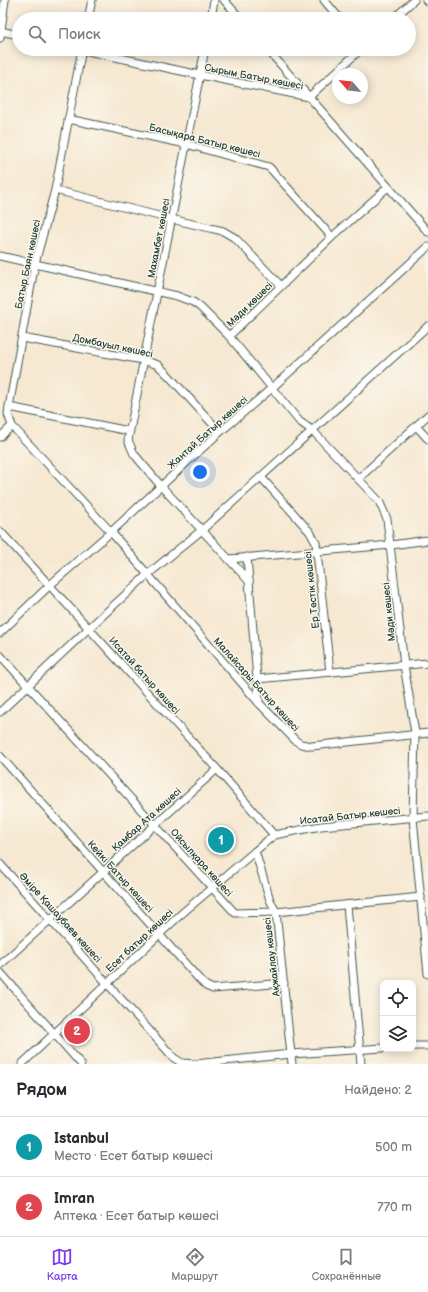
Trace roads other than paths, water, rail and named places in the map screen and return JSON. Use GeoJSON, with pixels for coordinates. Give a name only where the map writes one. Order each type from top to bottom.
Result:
{"type":"FeatureCollection","features":[{"type":"Feature","properties":{"kind":"street"},"geometry":{"type":"LineString","coordinates":[[5,0],[0,34],[12,35]]}},
{"type":"Feature","properties":{"kind":"street"},"geometry":{"type":"LineString","coordinates":[[89,12],[92,0]]}},
{"type":"Feature","properties":{"kind":"street"},"geometry":{"type":"LineString","coordinates":[[212,12],[214,0]]}},
{"type":"Feature","properties":{"kind":"street"},"geometry":{"type":"LineString","coordinates":[[224,0],[235,12]]}},
{"type":"Feature","properties":{"kind":"street"},"geometry":{"type":"LineString","coordinates":[[324,0],[334,12]]}},
{"type":"Feature","properties":{"kind":"street"},"geometry":{"type":"LineString","coordinates":[[401,12],[414,0]]}},
{"type":"Feature","properties":{"kind":"street","name":"Батыр Баян көшесі"},"geometry":{"type":"LineString","coordinates":[[12,426],[8,414],[35,263],[55,190],[80,56]]}},
{"type":"Feature","properties":{"kind":"street","name":"Сырым Батыр көшесі"},"geometry":{"type":"LineString","coordinates":[[113,56],[309,97]]}},
{"type":"Feature","properties":{"kind":"street","name":"Махамбет көшесі"},"geometry":{"type":"LineString","coordinates":[[129,431],[158,292],[204,56]]}},
{"type":"Feature","properties":{"kind":"street"},"geometry":{"type":"LineString","coordinates":[[273,56],[428,232]]}},
{"type":"Feature","properties":{"kind":"street"},"geometry":{"type":"LineString","coordinates":[[309,97],[353,56]]}},
{"type":"Feature","properties":{"kind":"street","name":"Басықара Батыр көшесі"},"geometry":{"type":"LineString","coordinates":[[68,119],[186,144],[269,167],[332,237]]}},
{"type":"Feature","properties":{"kind":"street","name":"Мәди көшесі"},"geometry":{"type":"LineString","coordinates":[[229,336],[332,237],[388,187]]}},
{"type":"Feature","properties":{"kind":"street"},"geometry":{"type":"LineString","coordinates":[[55,190],[171,219],[223,230],[235,238],[281,286]]}},
{"type":"Feature","properties":{"kind":"street","name":"Жантай Батыр көшесі"},"geometry":{"type":"LineString","coordinates":[[0,633],[220,432],[272,388],[428,246]]}},
{"type":"Feature","properties":{"kind":"street","name":"Мәди көшесі"},"geometry":{"type":"LineString","coordinates":[[0,256],[177,296],[193,302],[229,336],[300,421],[313,431],[379,501],[387,518],[404,665],[415,733],[413,818],[422,898],[428,974]]}},
{"type":"Feature","properties":{"kind":"street"},"geometry":{"type":"LineString","coordinates":[[0,712],[89,628],[148,575],[202,530],[428,326]]}},
{"type":"Feature","properties":{"kind":"street","name":"Домбауыл көшесі"},"geometry":{"type":"LineString","coordinates":[[22,338],[143,360],[158,365],[220,432]]}},
{"type":"Feature","properties":{"kind":"street"},"geometry":{"type":"LineString","coordinates":[[9,407],[129,431],[128,440],[134,454],[161,486],[249,580]]}},
{"type":"Feature","properties":{"kind":"street"},"geometry":{"type":"LineString","coordinates":[[358,479],[428,415]]}},
{"type":"Feature","properties":{"kind":"street"},"geometry":{"type":"LineString","coordinates":[[0,437],[12,426],[111,532],[148,575]]}},
{"type":"Feature","properties":{"kind":"street"},"geometry":{"type":"LineString","coordinates":[[416,426],[428,439]]}},
{"type":"Feature","properties":{"kind":"street","name":"Ер Төстік көшесі"},"geometry":{"type":"LineString","coordinates":[[261,477],[310,532],[316,543],[330,672]]}},
{"type":"Feature","properties":{"kind":"street","name":"Исатай батыр көшесі"},"geometry":{"type":"LineString","coordinates":[[0,531],[217,769],[274,835]]}},
{"type":"Feature","properties":{"kind":"street"},"geometry":{"type":"LineString","coordinates":[[229,559],[390,545],[428,540]]}},
{"type":"Feature","properties":{"kind":"street"},"geometry":{"type":"LineString","coordinates":[[247,557],[258,703]]}},
{"type":"Feature","properties":{"kind":"street","name":"Малайсары Батыр көшесі"},"geometry":{"type":"LineString","coordinates":[[148,575],[258,703],[296,741],[306,746],[312,746],[415,733],[428,733]]}},
{"type":"Feature","properties":{"kind":"street","name":"Ойсылқара көшесі"},"geometry":{"type":"LineString","coordinates":[[0,655],[235,913],[276,912],[422,898]]}},
{"type":"Feature","properties":{"kind":"street"},"geometry":{"type":"LineString","coordinates":[[257,679],[428,663]]}},
{"type":"Feature","properties":{"kind":"street","name":"Кейкі Батыр көшесі"},"geometry":{"type":"LineString","coordinates":[[0,756],[206,986],[213,989],[284,983]]}},
{"type":"Feature","properties":{"kind":"street","name":"Қамбар Ата көшесі"},"geometry":{"type":"LineString","coordinates":[[0,965],[217,769]]}},
{"type":"Feature","properties":{"kind":"street","name":"Исатай Батыр көшесі"},"geometry":{"type":"LineString","coordinates":[[274,835],[321,826],[428,816]]}},
{"type":"Feature","properties":{"kind":"street","name":"Есет батыр көшесі"},"geometry":{"type":"LineString","coordinates":[[22,1064],[212,887],[274,835]]}},
{"type":"Feature","properties":{"kind":"street","name":"Ақжайлау көшесі"},"geometry":{"type":"LineString","coordinates":[[255,851],[270,900],[276,912],[292,1064]]}},
{"type":"Feature","properties":{"kind":"street","name":"Әміре Қашаубаев көшесі"},"geometry":{"type":"LineString","coordinates":[[0,864],[174,1058],[182,1063],[218,1063],[291,1054],[380,1048]]}},
{"type":"Feature","properties":{"kind":"street"},"geometry":{"type":"LineString","coordinates":[[348,904],[361,1064]]}},
{"type":"Feature","properties":{"kind":"street"},"geometry":{"type":"LineString","coordinates":[[0,972],[81,1064]]}},
{"type":"Feature","properties":{"kind":"street"},"geometry":{"type":"LineString","coordinates":[[416,1046],[428,1046]]}},
{"type":"Feature","properties":{"kind":"place","name":"Istanbul"},"geometry":{"type":"Point","coordinates":[221,840]}},
{"type":"Feature","properties":{"kind":"place","name":"Imran"},"geometry":{"type":"Point","coordinates":[77,1031]}}]}
